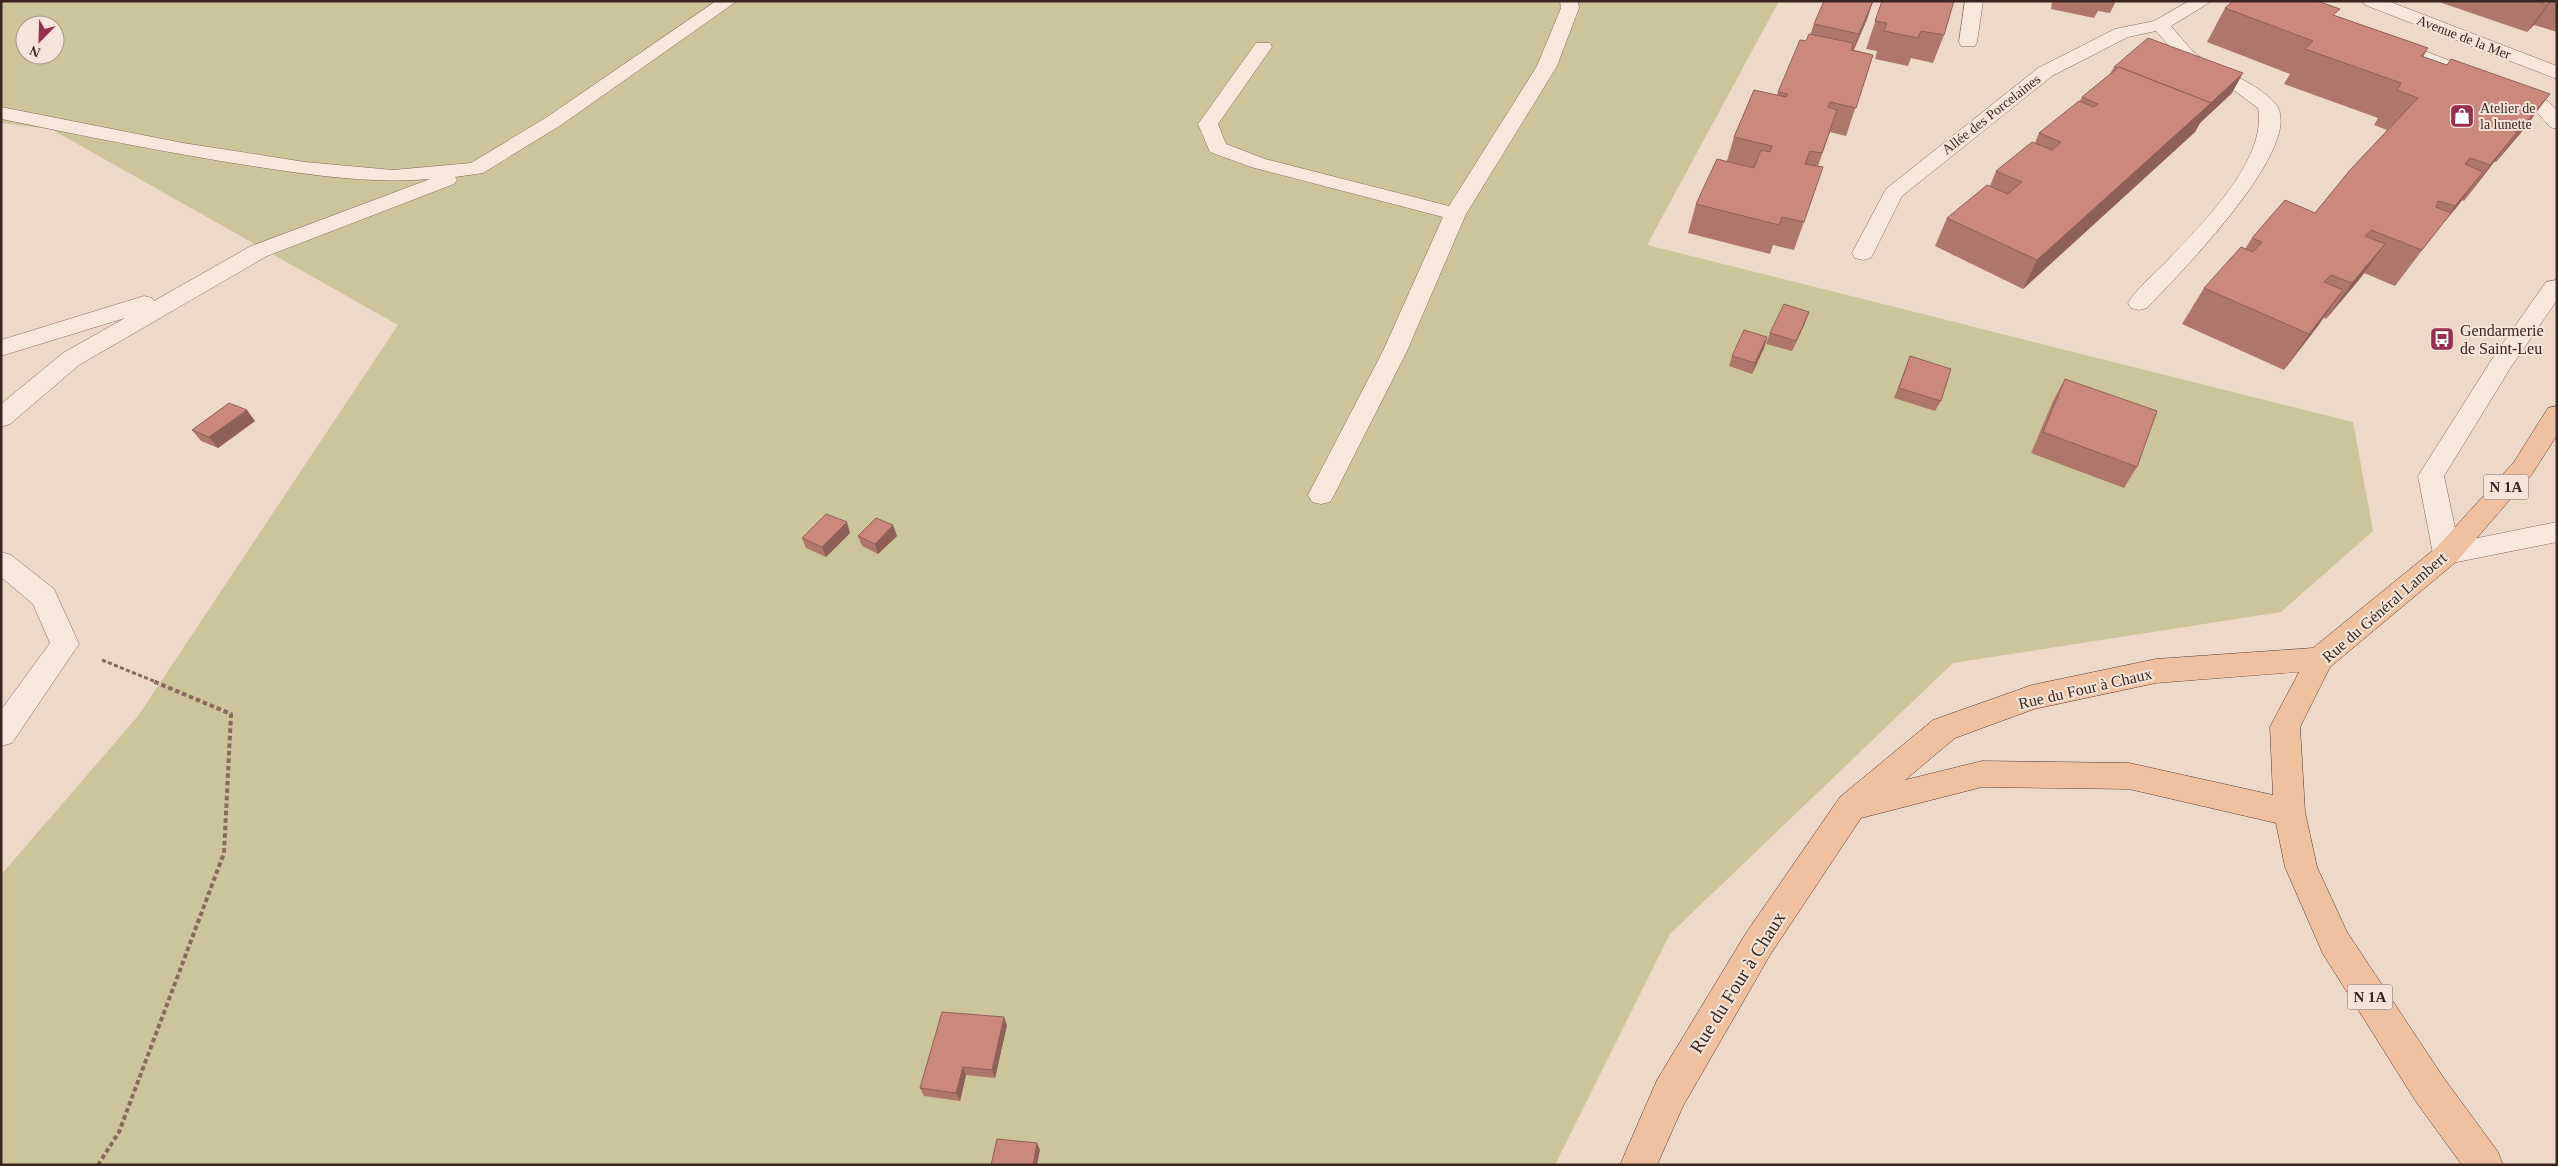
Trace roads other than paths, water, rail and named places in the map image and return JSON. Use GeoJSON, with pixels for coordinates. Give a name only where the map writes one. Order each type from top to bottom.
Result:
{"type":"FeatureCollection","features":[{"type":"Feature","properties":{"kind":"main road","name":"Rue du Général Lambert"},"geometry":{"type":"LineString","coordinates":[[2485,1165],[2430,1090],[2335,943],[2301,868],[2289,812],[2285,727],[2320,659],[2447,554],[2523,468],[2557,414]]}},
{"type":"Feature","properties":{"kind":"main road","name":"Rue du Four à Chaux"},"geometry":{"type":"LineString","coordinates":[[1638,1165],[1670,1093],[1758,944],[1852,807],[1944,729],[2032,697],[2156,671],[2320,659]]}},
{"type":"Feature","properties":{"kind":"main road"},"geometry":{"type":"LineString","coordinates":[[1852,807],[1982,774],[2129,776],[2289,812]]}},
{"type":"Feature","properties":{"kind":"street"},"geometry":{"type":"LineString","coordinates":[[1,348],[129,309],[260,251],[476,169],[554,121],[728,1]]}},
{"type":"Feature","properties":{"kind":"street"},"geometry":{"type":"LineString","coordinates":[[1322,495],[1395,351],[1455,214],[1547,66],[1570,8],[1569,1]]}},
{"type":"Feature","properties":{"kind":"street"},"geometry":{"type":"LineString","coordinates":[[1968,42],[1974,1]]}},
{"type":"Feature","properties":{"kind":"street","name":"Allée des Porcelaines"},"geometry":{"type":"LineString","coordinates":[[1863,253],[1893,193],[2045,72],[2122,33],[2160,25],[2203,1]]}},
{"type":"Feature","properties":{"kind":"street","name":"Avenue de la Mer"},"geometry":{"type":"LineString","coordinates":[[2371,1],[2557,72]]}},
{"type":"Feature","properties":{"kind":"street","name":"Avenue de la Mer"},"geometry":{"type":"LineString","coordinates":[[2392,1],[2557,64]]}},
{"type":"Feature","properties":{"kind":"street"},"geometry":{"type":"LineString","coordinates":[[2139,303],[2223,211],[2261,154],[2270,124],[2267,106],[2242,87],[2192,60],[2160,25]]}},
{"type":"Feature","properties":{"kind":"street"},"geometry":{"type":"LineString","coordinates":[[2374,38],[2541,105],[2557,123]]}},
{"type":"Feature","properties":{"kind":"street"},"geometry":{"type":"LineString","coordinates":[[1263,47],[1208,124],[1217,148],[1258,163],[1455,214]]}},
{"type":"Feature","properties":{"kind":"street"},"geometry":{"type":"LineString","coordinates":[[1,114],[183,149],[305,168],[393,176],[476,169]]}},
{"type":"Feature","properties":{"kind":"street"},"geometry":{"type":"LineString","coordinates":[[1,418],[71,359],[260,251]]}},
{"type":"Feature","properties":{"kind":"street"},"geometry":{"type":"LineString","coordinates":[[2557,287],[2554,287],[2502,362],[2431,476],[2447,554],[2557,532]]}},
{"type":"Feature","properties":{"kind":"street"},"geometry":{"type":"LineString","coordinates":[[1,562],[44,598],[65,644],[1,734]]}},
{"type":"Feature","properties":{"kind":"place","name":"Atelier de la lunette"},"geometry":{"type":"Point","coordinates":[2462,116]}},
{"type":"Feature","properties":{"kind":"place","name":"Gendarmerie de Saint-Leu"},"geometry":{"type":"Point","coordinates":[2442,339]}}]}
